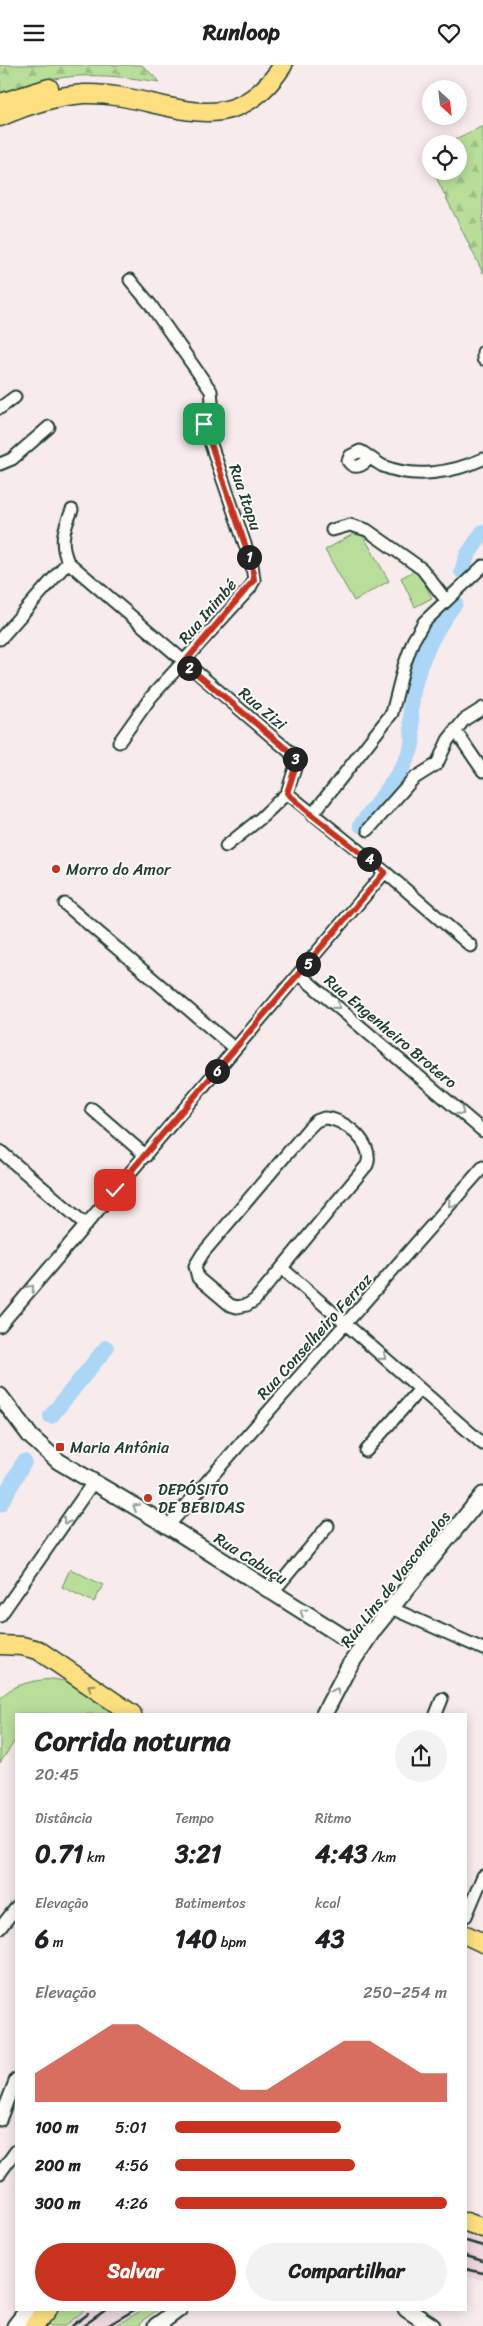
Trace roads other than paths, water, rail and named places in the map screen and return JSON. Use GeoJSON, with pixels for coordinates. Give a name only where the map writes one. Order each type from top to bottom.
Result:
{"type":"FeatureCollection","features":[{"type":"Feature","properties":{"kind":"main road"},"geometry":{"type":"LineString","coordinates":[[0,103],[44,88],[91,84],[115,86],[187,103],[217,102],[232,98],[254,85],[271,65]]}},
{"type":"Feature","properties":{"kind":"main road"},"geometry":{"type":"LineString","coordinates":[[0,117],[52,99],[85,94],[122,97],[185,112],[223,111],[239,106],[259,94],[275,78],[283,65]]}},
{"type":"Feature","properties":{"kind":"main road"},"geometry":{"type":"LineString","coordinates":[[0,1645],[22,1645],[38,1650],[131,1713]]}},
{"type":"Feature","properties":{"kind":"main road"},"geometry":{"type":"LineString","coordinates":[[467,1935],[483,1943]]}},
{"type":"Feature","properties":{"kind":"main road"},"geometry":{"type":"LineString","coordinates":[[467,2222],[483,2227]]}},
{"type":"Feature","properties":{"kind":"main road"},"geometry":{"type":"LineString","coordinates":[[34,2326],[46,2311]]}},
{"type":"Feature","properties":{"kind":"street","name":"Rua Itapu"},"geometry":{"type":"LineString","coordinates":[[130,280],[150,304],[211,391],[212,401],[204,424],[252,565],[254,580]]}},
{"type":"Feature","properties":{"kind":"street"},"geometry":{"type":"LineString","coordinates":[[483,352],[483,359]]}},
{"type":"Feature","properties":{"kind":"street"},"geometry":{"type":"LineString","coordinates":[[0,408],[15,397]]}},
{"type":"Feature","properties":{"kind":"street"},"geometry":{"type":"LineString","coordinates":[[0,464],[12,459],[49,427]]}},
{"type":"Feature","properties":{"kind":"street"},"geometry":{"type":"LineString","coordinates":[[370,458],[392,469],[412,474],[451,469],[483,459]]}},
{"type":"Feature","properties":{"kind":"street"},"geometry":{"type":"LineString","coordinates":[[0,639],[68,563],[62,545],[62,536],[72,510]]}},
{"type":"Feature","properties":{"kind":"street"},"geometry":{"type":"LineString","coordinates":[[332,530],[350,525],[367,531],[422,569],[445,599]]}},
{"type":"Feature","properties":{"kind":"street","name":"Rua Zizi"},"geometry":{"type":"LineString","coordinates":[[68,563],[290,752],[296,765],[287,793]]}},
{"type":"Feature","properties":{"kind":"street"},"geometry":{"type":"LineString","coordinates":[[312,815],[385,725],[396,702],[404,666],[413,641],[424,622],[445,599],[483,566]]}},
{"type":"Feature","properties":{"kind":"street","name":"Rua Inimbé"},"geometry":{"type":"LineString","coordinates":[[119,741],[151,697],[184,663],[254,580]]}},
{"type":"Feature","properties":{"kind":"street"},"geometry":{"type":"LineString","coordinates":[[368,830],[413,779],[437,764],[455,730],[464,720],[483,708]]}},
{"type":"Feature","properties":{"kind":"street"},"geometry":{"type":"LineString","coordinates":[[455,730],[483,771]]}},
{"type":"Feature","properties":{"kind":"street"},"geometry":{"type":"LineString","coordinates":[[226,846],[261,818],[287,793],[385,872],[471,946]]}},
{"type":"Feature","properties":{"kind":"street"},"geometry":{"type":"LineString","coordinates":[[0,1325],[300,975],[385,872]]}},
{"type":"Feature","properties":{"kind":"street"},"geometry":{"type":"LineString","coordinates":[[65,904],[235,1049]]}},
{"type":"Feature","properties":{"kind":"street","name":"Rua Engenheiro Brotero"},"geometry":{"type":"LineString","coordinates":[[300,975],[483,1131]]}},
{"type":"Feature","properties":{"kind":"street"},"geometry":{"type":"LineString","coordinates":[[92,1109],[146,1156]]}},
{"type":"Feature","properties":{"kind":"street"},"geometry":{"type":"LineString","coordinates":[[332,1118],[341,1123],[362,1141],[370,1157],[367,1165],[283,1269],[255,1300],[247,1305],[237,1307],[230,1305],[198,1278],[195,1266],[203,1253],[308,1129],[316,1121],[332,1118]]}},
{"type":"Feature","properties":{"kind":"street"},"geometry":{"type":"LineString","coordinates":[[0,1151],[85,1224]]}},
{"type":"Feature","properties":{"kind":"street","name":"Rua Conselheiro Ferraz"},"geometry":{"type":"LineString","coordinates":[[168,1526],[483,1167]]}},
{"type":"Feature","properties":{"kind":"street"},"geometry":{"type":"LineString","coordinates":[[283,1269],[483,1444]]}},
{"type":"Feature","properties":{"kind":"street"},"geometry":{"type":"LineString","coordinates":[[366,1451],[420,1389]]}},
{"type":"Feature","properties":{"kind":"street","name":"Rua Cabuçu"},"geometry":{"type":"LineString","coordinates":[[0,1396],[45,1451],[58,1461],[168,1526],[344,1638]]}},
{"type":"Feature","properties":{"kind":"street"},"geometry":{"type":"LineString","coordinates":[[0,1616],[94,1481]]}},
{"type":"Feature","properties":{"kind":"street","name":"Rua Lins de Vasconcelos"},"geometry":{"type":"LineString","coordinates":[[325,1713],[348,1668],[374,1629],[483,1495]]}},
{"type":"Feature","properties":{"kind":"street"},"geometry":{"type":"LineString","coordinates":[[273,1592],[328,1526]]}},
{"type":"Feature","properties":{"kind":"street"},"geometry":{"type":"LineString","coordinates":[[391,1608],[483,1649]]}},
{"type":"Feature","properties":{"kind":"street"},"geometry":{"type":"LineString","coordinates":[[348,1668],[350,1649],[344,1638],[358,1637],[374,1629]]}},
{"type":"Feature","properties":{"kind":"street"},"geometry":{"type":"LineString","coordinates":[[436,1713],[442,1699]]}},
{"type":"Feature","properties":{"kind":"street"},"geometry":{"type":"LineString","coordinates":[[467,1914],[483,1877]]}},
{"type":"Feature","properties":{"kind":"street"},"geometry":{"type":"LineString","coordinates":[[0,1928],[15,1909]]}},
{"type":"Feature","properties":{"kind":"street"},"geometry":{"type":"LineString","coordinates":[[0,2120],[15,2082]]}},
{"type":"Feature","properties":{"kind":"street"},"geometry":{"type":"LineString","coordinates":[[0,2173],[15,2152]]}},
{"type":"Feature","properties":{"kind":"street"},"geometry":{"type":"LineString","coordinates":[[15,2326],[26,2311]]}},
{"type":"Feature","properties":{"kind":"street"},"geometry":{"type":"LineString","coordinates":[[156,2326],[176,2311]]}},
{"type":"Feature","properties":{"kind":"street"},"geometry":{"type":"LineString","coordinates":[[409,2311],[432,2326]]}},
{"type":"Feature","properties":{"kind":"waterway"},"geometry":{"type":"LineString","coordinates":[[462,571],[467,556],[483,532]]}},
{"type":"Feature","properties":{"kind":"waterway"},"geometry":{"type":"LineString","coordinates":[[361,825],[390,786],[409,754],[412,745],[411,707],[420,666],[439,626],[455,603]]}},
{"type":"Feature","properties":{"kind":"waterway"},"geometry":{"type":"LineString","coordinates":[[51,1416],[106,1348]]}},
{"type":"Feature","properties":{"kind":"waterway"},"geometry":{"type":"LineString","coordinates":[[0,1504],[24,1462]]}},
{"type":"Feature","properties":{"kind":"railway"},"geometry":{"type":"LineString","coordinates":[[467,2241],[483,2246]]}},
{"type":"Feature","properties":{"kind":"railway"},"geometry":{"type":"LineString","coordinates":[[467,2256],[483,2261]]}},
{"type":"Feature","properties":{"kind":"railway"},"geometry":{"type":"LineString","coordinates":[[467,2269],[483,2273]]}},
{"type":"Feature","properties":{"kind":"railway"},"geometry":{"type":"LineString","coordinates":[[83,2326],[104,2311]]}},
{"type":"Feature","properties":{"kind":"railway"},"geometry":{"type":"LineString","coordinates":[[107,2326],[133,2311]]}},
{"type":"Feature","properties":{"kind":"railway"},"geometry":{"type":"LineString","coordinates":[[72,2326],[88,2314]]}},
{"type":"Feature","properties":{"kind":"place","name":"Morro do Amor"},"geometry":{"type":"Point","coordinates":[56,869]}},
{"type":"Feature","properties":{"kind":"place","name":"Maria Antônia"},"geometry":{"type":"Point","coordinates":[60,1447]}},
{"type":"Feature","properties":{"kind":"place","name":"DEPÓSITO DE BEBIDAS"},"geometry":{"type":"Point","coordinates":[148,1498]}}]}
